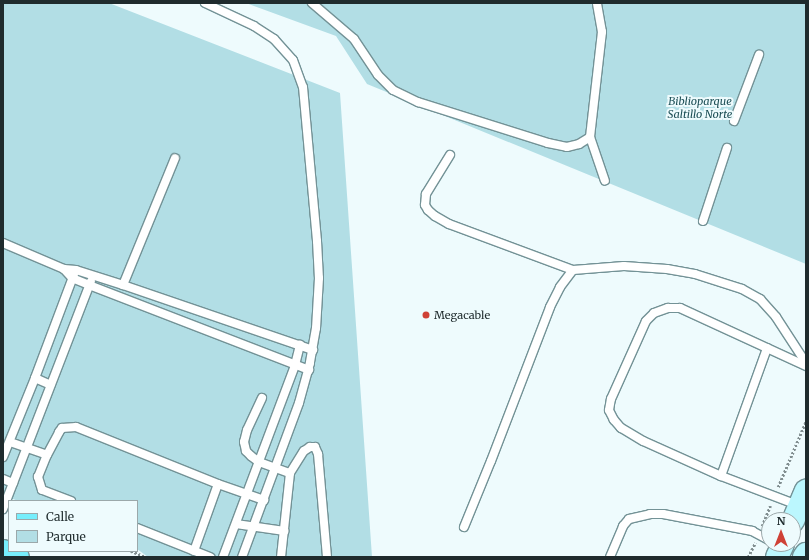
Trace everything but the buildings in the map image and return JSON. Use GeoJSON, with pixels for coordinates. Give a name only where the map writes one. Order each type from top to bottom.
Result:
{"type":"FeatureCollection","features":[{"type":"Feature","properties":{"kind":"main road"},"geometry":{"type":"LineString","coordinates":[[3,551],[18,557]]}},
{"type":"Feature","properties":{"kind":"lane"},"geometry":{"type":"LineString","coordinates":[[205,3],[254,26],[274,39],[293,60],[302,87],[317,241],[319,278],[313,350],[299,403],[242,557]]}},
{"type":"Feature","properties":{"kind":"lane"},"geometry":{"type":"LineString","coordinates":[[312,3],[354,39],[378,76],[386,84],[406,96],[548,143],[568,147],[579,144],[590,137]]}},
{"type":"Feature","properties":{"kind":"lane"},"geometry":{"type":"LineString","coordinates":[[597,3],[602,32],[590,137],[605,181]]}},
{"type":"Feature","properties":{"kind":"lane"},"geometry":{"type":"LineString","coordinates":[[734,122],[759,54]]}},
{"type":"Feature","properties":{"kind":"lane"},"geometry":{"type":"LineString","coordinates":[[703,221],[727,148]]}},
{"type":"Feature","properties":{"kind":"lane"},"geometry":{"type":"LineString","coordinates":[[450,155],[426,194],[425,206],[435,216],[449,224],[573,270],[624,266],[667,269],[695,274],[742,289],[760,299],[776,317],[806,363]]}},
{"type":"Feature","properties":{"kind":"lane"},"geometry":{"type":"LineString","coordinates":[[123,285],[175,158]]}},
{"type":"Feature","properties":{"kind":"lane"},"geometry":{"type":"LineString","coordinates":[[3,243],[64,268],[93,275],[313,350]]}},
{"type":"Feature","properties":{"kind":"lane"},"geometry":{"type":"LineString","coordinates":[[64,268],[72,278],[308,370]]}},
{"type":"Feature","properties":{"kind":"lane"},"geometry":{"type":"LineString","coordinates":[[3,457],[76,270]]}},
{"type":"Feature","properties":{"kind":"lane"},"geometry":{"type":"LineString","coordinates":[[464,527],[550,307],[560,287],[573,270]]}},
{"type":"Feature","properties":{"kind":"lane"},"geometry":{"type":"LineString","coordinates":[[3,509],[93,275]]}},
{"type":"Feature","properties":{"kind":"lane"},"geometry":{"type":"LineString","coordinates":[[801,507],[721,476],[643,441],[621,428],[614,420],[609,410],[611,399],[646,321],[654,313],[668,308],[680,308],[806,366]]}},
{"type":"Feature","properties":{"kind":"lane"},"geometry":{"type":"LineString","coordinates":[[223,557],[295,365],[300,346]]}},
{"type":"Feature","properties":{"kind":"lane"},"geometry":{"type":"LineString","coordinates":[[721,476],[767,348]]}},
{"type":"Feature","properties":{"kind":"lane"},"geometry":{"type":"LineString","coordinates":[[35,378],[51,385]]}},
{"type":"Feature","properties":{"kind":"lane"},"geometry":{"type":"LineString","coordinates":[[262,398],[247,430],[244,442],[246,451],[259,462],[290,473]]}},
{"type":"Feature","properties":{"kind":"lane"},"geometry":{"type":"LineString","coordinates":[[68,500],[42,490],[40,486],[39,474],[55,438],[62,428],[76,427],[218,484],[264,500]]}},
{"type":"Feature","properties":{"kind":"lane"},"geometry":{"type":"LineString","coordinates":[[10,442],[47,454]]}},
{"type":"Feature","properties":{"kind":"lane"},"geometry":{"type":"LineString","coordinates":[[281,557],[290,473],[304,451],[310,447],[315,447],[318,454],[327,557]]}},
{"type":"Feature","properties":{"kind":"lane"},"geometry":{"type":"LineString","coordinates":[[3,479],[13,483]]}},
{"type":"Feature","properties":{"kind":"lane"},"geometry":{"type":"LineString","coordinates":[[194,551],[218,484]]}},
{"type":"Feature","properties":{"kind":"lane"},"geometry":{"type":"LineString","coordinates":[[610,557],[623,526],[629,519],[650,514],[663,514],[752,531],[761,536]]}},
{"type":"Feature","properties":{"kind":"lane"},"geometry":{"type":"LineString","coordinates":[[236,524],[284,530]]}},
{"type":"Feature","properties":{"kind":"lane"},"geometry":{"type":"LineString","coordinates":[[138,528],[210,557]]}},
{"type":"Feature","properties":{"kind":"path"},"geometry":{"type":"LineString","coordinates":[[134,552],[146,557]]}},
{"type":"Feature","properties":{"kind":"green space"},"geometry":{"type":"Polygon","coordinates":[[[3,3],[109,3],[340,93],[372,557],[148,557],[138,550],[138,500],[16,500],[3,495],[3,3]]]}},
{"type":"Feature","properties":{"kind":"green space","name":"Biblioparque Saltillo Norte"},"geometry":{"type":"Polygon","coordinates":[[[246,3],[806,3],[806,264],[367,84],[336,36],[246,3]]]}},
{"type":"Feature","properties":{"kind":"place","name":"Megacable"},"geometry":{"type":"Point","coordinates":[426,315]}}]}
